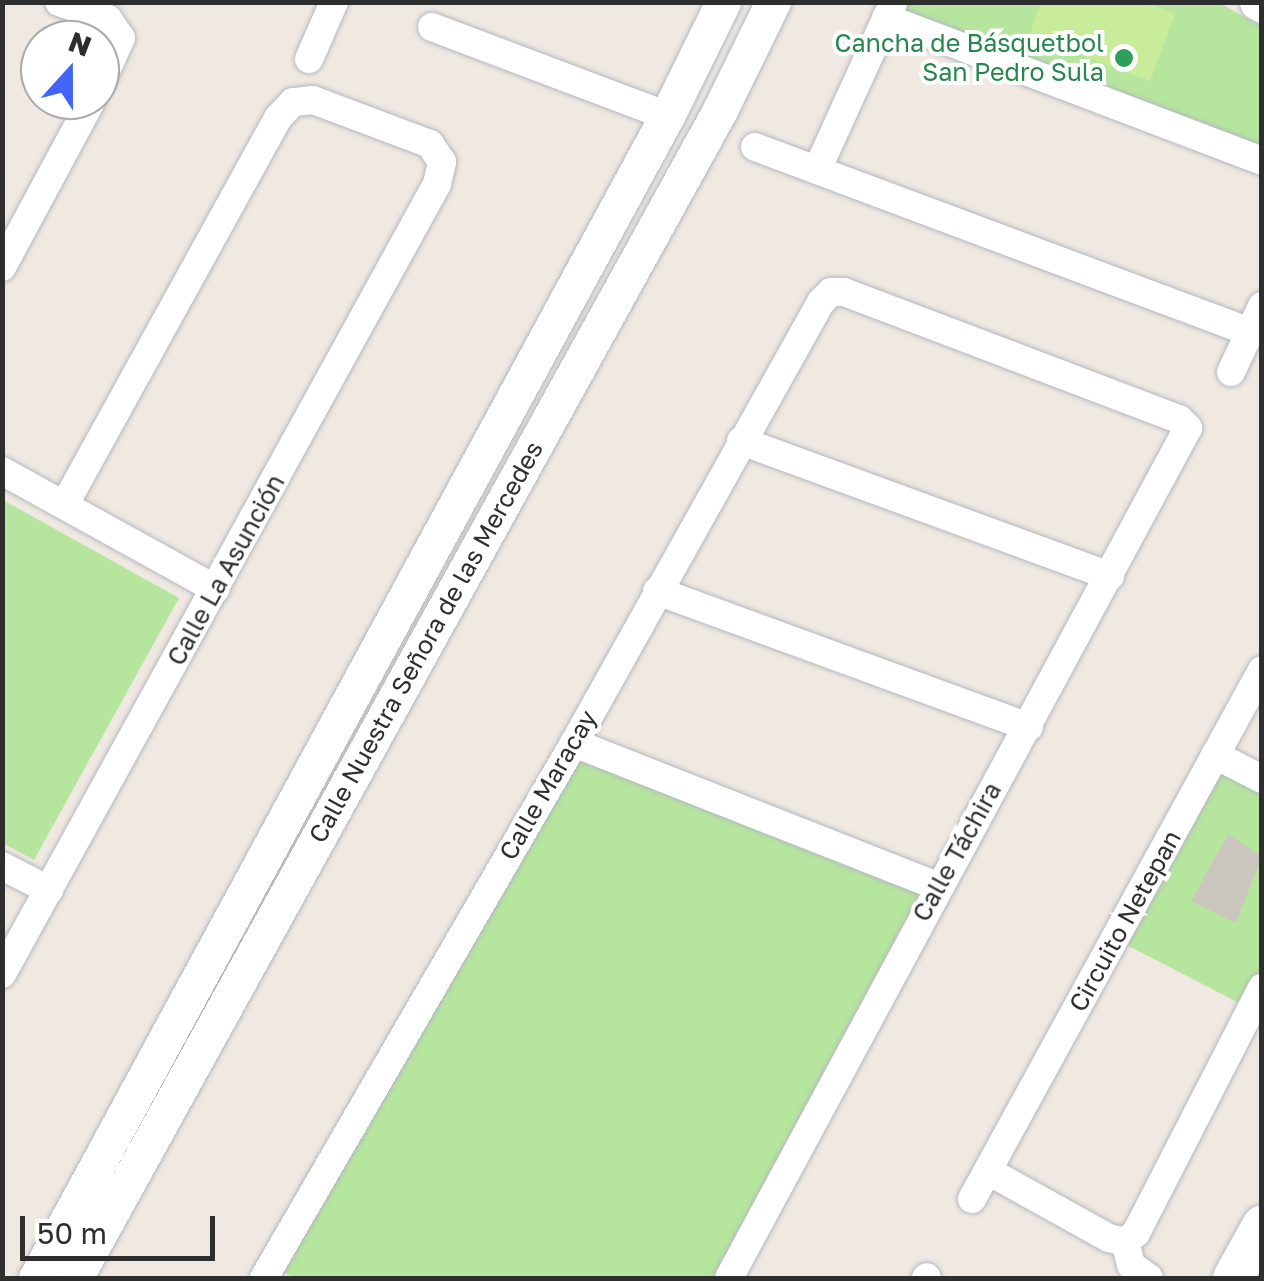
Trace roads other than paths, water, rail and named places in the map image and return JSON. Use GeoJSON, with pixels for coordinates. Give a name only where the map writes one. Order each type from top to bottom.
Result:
{"type":"FeatureCollection","features":[{"type":"Feature","properties":{"kind":"main road"},"geometry":{"type":"LineString","coordinates":[[1234,1278],[1262,1226]]}},
{"type":"Feature","properties":{"kind":"street"},"geometry":{"type":"LineString","coordinates":[[59,2],[108,20]]}},
{"type":"Feature","properties":{"kind":"street"},"geometry":{"type":"LineString","coordinates":[[309,58],[334,2]]}},
{"type":"Feature","properties":{"kind":"street","name":"Calle Nuestra Señora de las Mercedes"},"geometry":{"type":"LineString","coordinates":[[74,1278],[723,2]]}},
{"type":"Feature","properties":{"kind":"street","name":"Calle Nuestra Señora de las Mercedes"},"geometry":{"type":"LineString","coordinates":[[36,1278],[251,924],[719,112],[773,2]]}},
{"type":"Feature","properties":{"kind":"street"},"geometry":{"type":"LineString","coordinates":[[817,170],[890,10],[1262,161]]}},
{"type":"Feature","properties":{"kind":"street"},"geometry":{"type":"LineString","coordinates":[[432,26],[672,105],[719,112]]}},
{"type":"Feature","properties":{"kind":"street","name":"Calle La Asunción"},"geometry":{"type":"LineString","coordinates":[[2,974],[437,184],[442,162],[430,144],[313,100],[292,102],[268,134],[64,506]]}},
{"type":"Feature","properties":{"kind":"street"},"geometry":{"type":"LineString","coordinates":[[2,266],[81,120]]}},
{"type":"Feature","properties":{"kind":"street"},"geometry":{"type":"LineString","coordinates":[[754,147],[1256,319],[1231,372]]}},
{"type":"Feature","properties":{"kind":"street","name":"Calle Maracay"},"geometry":{"type":"LineString","coordinates":[[275,1275],[820,302],[831,292],[844,292],[1179,419],[1188,428]]}},
{"type":"Feature","properties":{"kind":"street","name":"Calle Táchira"},"geometry":{"type":"LineString","coordinates":[[728,1278],[1188,428]]}},
{"type":"Feature","properties":{"kind":"street"},"geometry":{"type":"LineString","coordinates":[[741,441],[1110,576]]}},
{"type":"Feature","properties":{"kind":"street"},"geometry":{"type":"LineString","coordinates":[[2,471],[216,589]]}},
{"type":"Feature","properties":{"kind":"street"},"geometry":{"type":"LineString","coordinates":[[657,591],[1029,727]]}},
{"type":"Feature","properties":{"kind":"street","name":"Circuito Netepan"},"geometry":{"type":"LineString","coordinates":[[972,1199],[1262,670]]}},
{"type":"Feature","properties":{"kind":"street"},"geometry":{"type":"LineString","coordinates":[[574,743],[937,886]]}},
{"type":"Feature","properties":{"kind":"street"},"geometry":{"type":"LineString","coordinates":[[1216,756],[1262,779]]}},
{"type":"Feature","properties":{"kind":"street"},"geometry":{"type":"LineString","coordinates":[[2,866],[49,890]]}},
{"type":"Feature","properties":{"kind":"street"},"geometry":{"type":"LineString","coordinates":[[1125,1242],[1136,1233],[1262,988]]}},
{"type":"Feature","properties":{"kind":"street"},"geometry":{"type":"LineString","coordinates":[[988,1171],[1125,1242],[1131,1265],[1149,1278]]}},
{"type":"Feature","properties":{"kind":"place","name":"Cancha de Básquetbol San Pedro Sula"},"geometry":{"type":"Point","coordinates":[1124,58]}}]}
